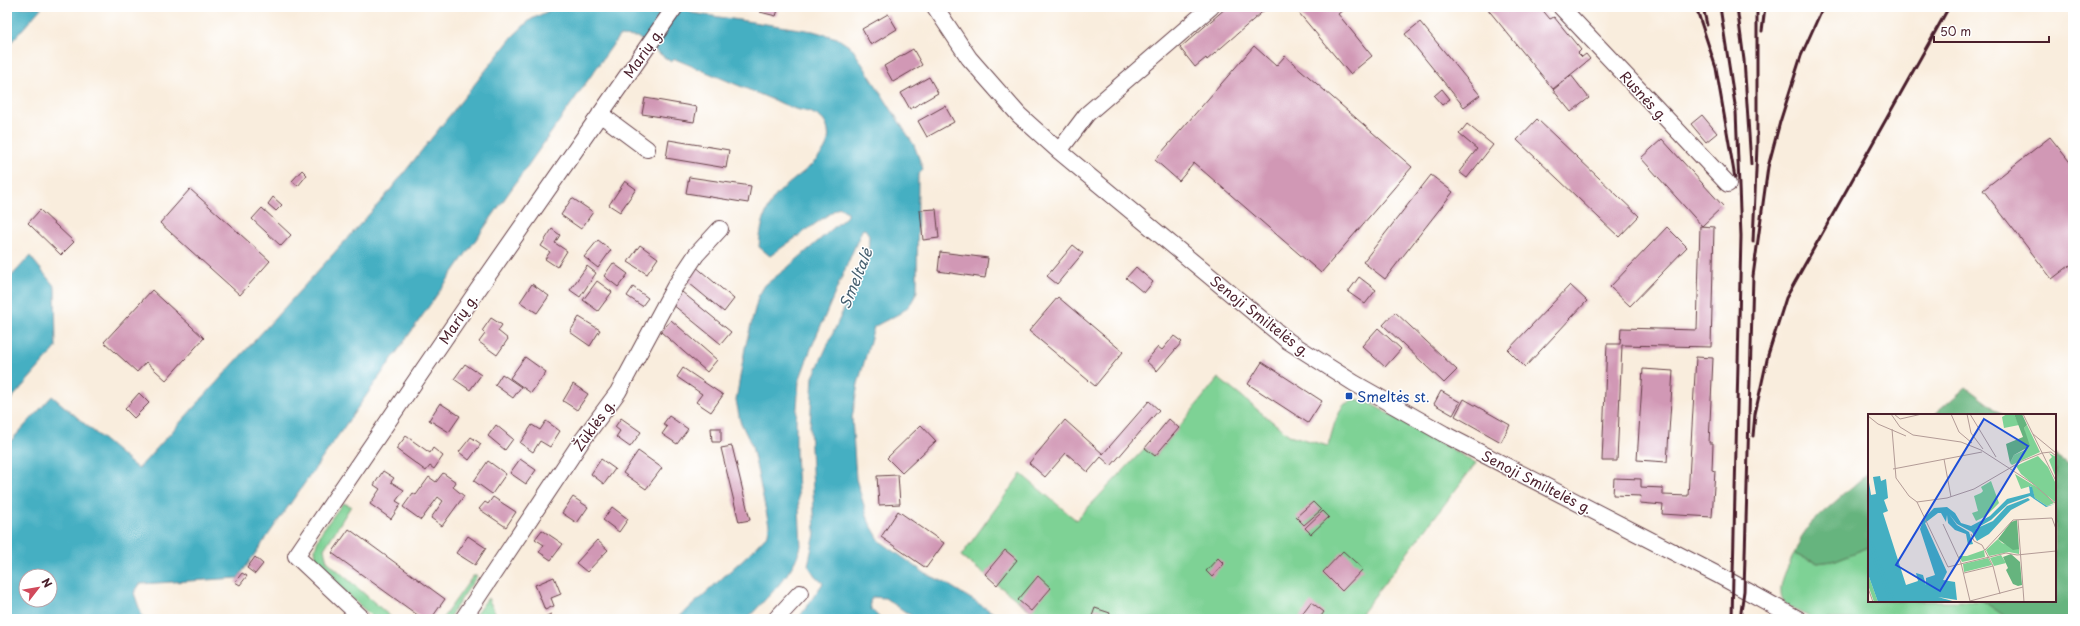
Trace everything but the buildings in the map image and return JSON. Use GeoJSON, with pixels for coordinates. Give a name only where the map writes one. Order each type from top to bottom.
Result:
{"type":"FeatureCollection","features":[{"type":"Feature","properties":{"kind":"street","name":"Marių g."},"geometry":{"type":"LineString","coordinates":[[364,619],[296,556],[675,7]]}},
{"type":"Feature","properties":{"kind":"street","name":"Senoji Smiltelės g."},"geometry":{"type":"LineString","coordinates":[[935,7],[969,58],[1019,115],[1268,325],[1317,360],[1444,434],[1720,576],[1798,619]]}},
{"type":"Feature","properties":{"kind":"street"},"geometry":{"type":"LineString","coordinates":[[1059,150],[1087,114],[1211,7]]}},
{"type":"Feature","properties":{"kind":"street","name":"Rusnės g."},"geometry":{"type":"LineString","coordinates":[[1561,7],[1728,184]]}},
{"type":"Feature","properties":{"kind":"street"},"geometry":{"type":"LineString","coordinates":[[600,114],[648,149]]}},
{"type":"Feature","properties":{"kind":"street","name":"Žūklės g."},"geometry":{"type":"LineString","coordinates":[[462,619],[581,442],[618,392],[674,288],[696,255],[720,228]]}},
{"type":"Feature","properties":{"kind":"street"},"geometry":{"type":"LineString","coordinates":[[776,619],[800,592]]}},
{"type":"Feature","properties":{"kind":"green space"},"geometry":{"type":"Polygon","coordinates":[[[1218,378],[1289,435],[1328,446],[1335,422],[1343,405],[1355,399],[1366,401],[1476,463],[1357,619],[1048,619],[1031,611],[961,556],[1021,474],[1076,520],[1145,448],[1156,456],[1218,378]]]}},
{"type":"Feature","properties":{"kind":"green space"},"geometry":{"type":"Polygon","coordinates":[[[1966,387],[2002,414],[1935,414],[1966,387]]]}},
{"type":"Feature","properties":{"kind":"green space"},"geometry":{"type":"Polygon","coordinates":[[[2056,456],[2073,468],[2073,619],[2009,619],[1984,602],[2056,602],[2056,456]]]}},
{"type":"Feature","properties":{"kind":"green space"},"geometry":{"type":"Polygon","coordinates":[[[1868,473],[1868,547],[1833,561],[1817,563],[1794,554],[1802,536],[1811,523],[1868,473]]]}},
{"type":"Feature","properties":{"kind":"green space"},"geometry":{"type":"Polygon","coordinates":[[[343,503],[351,506],[324,549],[327,561],[393,619],[375,619],[322,572],[316,561],[315,548],[322,531],[343,503]]]}},
{"type":"Feature","properties":{"kind":"green space"},"geometry":{"type":"Polygon","coordinates":[[[1868,547],[1868,602],[1984,602],[2009,619],[1814,619],[1786,604],[1782,599],[1781,586],[1785,572],[1794,554],[1817,563],[1833,561],[1868,547]]]}},
{"type":"Feature","properties":{"kind":"green space"},"geometry":{"type":"Polygon","coordinates":[[[473,576],[477,576],[448,619],[442,619],[473,576]]]}},
{"type":"Feature","properties":{"kind":"green space"},"geometry":{"type":"Polygon","coordinates":[[[488,598],[498,619],[472,619],[488,598]]]}},
{"type":"Feature","properties":{"kind":"water"},"geometry":{"type":"Polygon","coordinates":[[[7,7],[42,7],[7,47],[7,7]]]}},
{"type":"Feature","properties":{"kind":"water"},"geometry":{"type":"Polygon","coordinates":[[[556,7],[684,7],[692,13],[813,31],[837,38],[852,48],[914,145],[923,169],[918,175],[917,291],[905,310],[874,327],[858,384],[852,418],[856,479],[869,522],[880,541],[926,574],[944,582],[1003,619],[916,619],[885,598],[873,597],[870,601],[871,609],[881,619],[798,619],[823,583],[815,576],[808,565],[815,534],[810,426],[813,377],[868,256],[869,235],[865,229],[862,230],[810,351],[799,381],[796,421],[796,453],[801,546],[797,557],[786,576],[747,619],[677,619],[752,551],[768,534],[769,525],[752,446],[740,421],[736,400],[745,348],[758,297],[765,285],[847,216],[847,212],[839,207],[770,256],[759,247],[760,234],[765,215],[774,198],[808,168],[824,150],[828,141],[828,131],[824,121],[816,115],[795,109],[675,59],[671,62],[637,37],[619,36],[238,578],[140,584],[134,593],[143,619],[7,619],[7,445],[52,396],[138,469],[383,199],[513,36],[530,20],[556,7]]]}},
{"type":"Feature","properties":{"kind":"water"},"geometry":{"type":"Polygon","coordinates":[[[30,256],[55,287],[56,348],[7,404],[7,281],[30,256]]]}},
{"type":"Feature","properties":{"kind":"railway"},"geometry":{"type":"LineString","coordinates":[[1696,7],[1716,68],[1735,178]]}},
{"type":"Feature","properties":{"kind":"railway"},"geometry":{"type":"LineString","coordinates":[[1703,7],[1707,25]]}},
{"type":"Feature","properties":{"kind":"railway"},"geometry":{"type":"LineString","coordinates":[[1720,7],[1736,111],[1741,236],[1732,619]]}},
{"type":"Feature","properties":{"kind":"railway"},"geometry":{"type":"LineString","coordinates":[[1737,7],[1744,60],[1751,164]]}},
{"type":"Feature","properties":{"kind":"railway"},"geometry":{"type":"LineString","coordinates":[[1753,242],[1757,146],[1757,7]]}},
{"type":"Feature","properties":{"kind":"railway"},"geometry":{"type":"LineString","coordinates":[[1762,31],[1765,7]]}},
{"type":"Feature","properties":{"kind":"railway"},"geometry":{"type":"LineString","coordinates":[[1740,619],[1744,591],[1753,276],[1768,167],[1780,122],[1801,56],[1823,7]]}},
{"type":"Feature","properties":{"kind":"railway"},"geometry":{"type":"LineString","coordinates":[[1753,436],[1755,414],[1768,355],[1786,298],[1949,7]]}},
{"type":"Feature","properties":{"kind":"place","name":"Smeltės st."},"geometry":{"type":"Point","coordinates":[1349,396]}},
{"type":"Feature","properties":{"kind":"water label","name":"Smeltalė"},"geometry":{"type":"Point","coordinates":[855,278]}}]}
